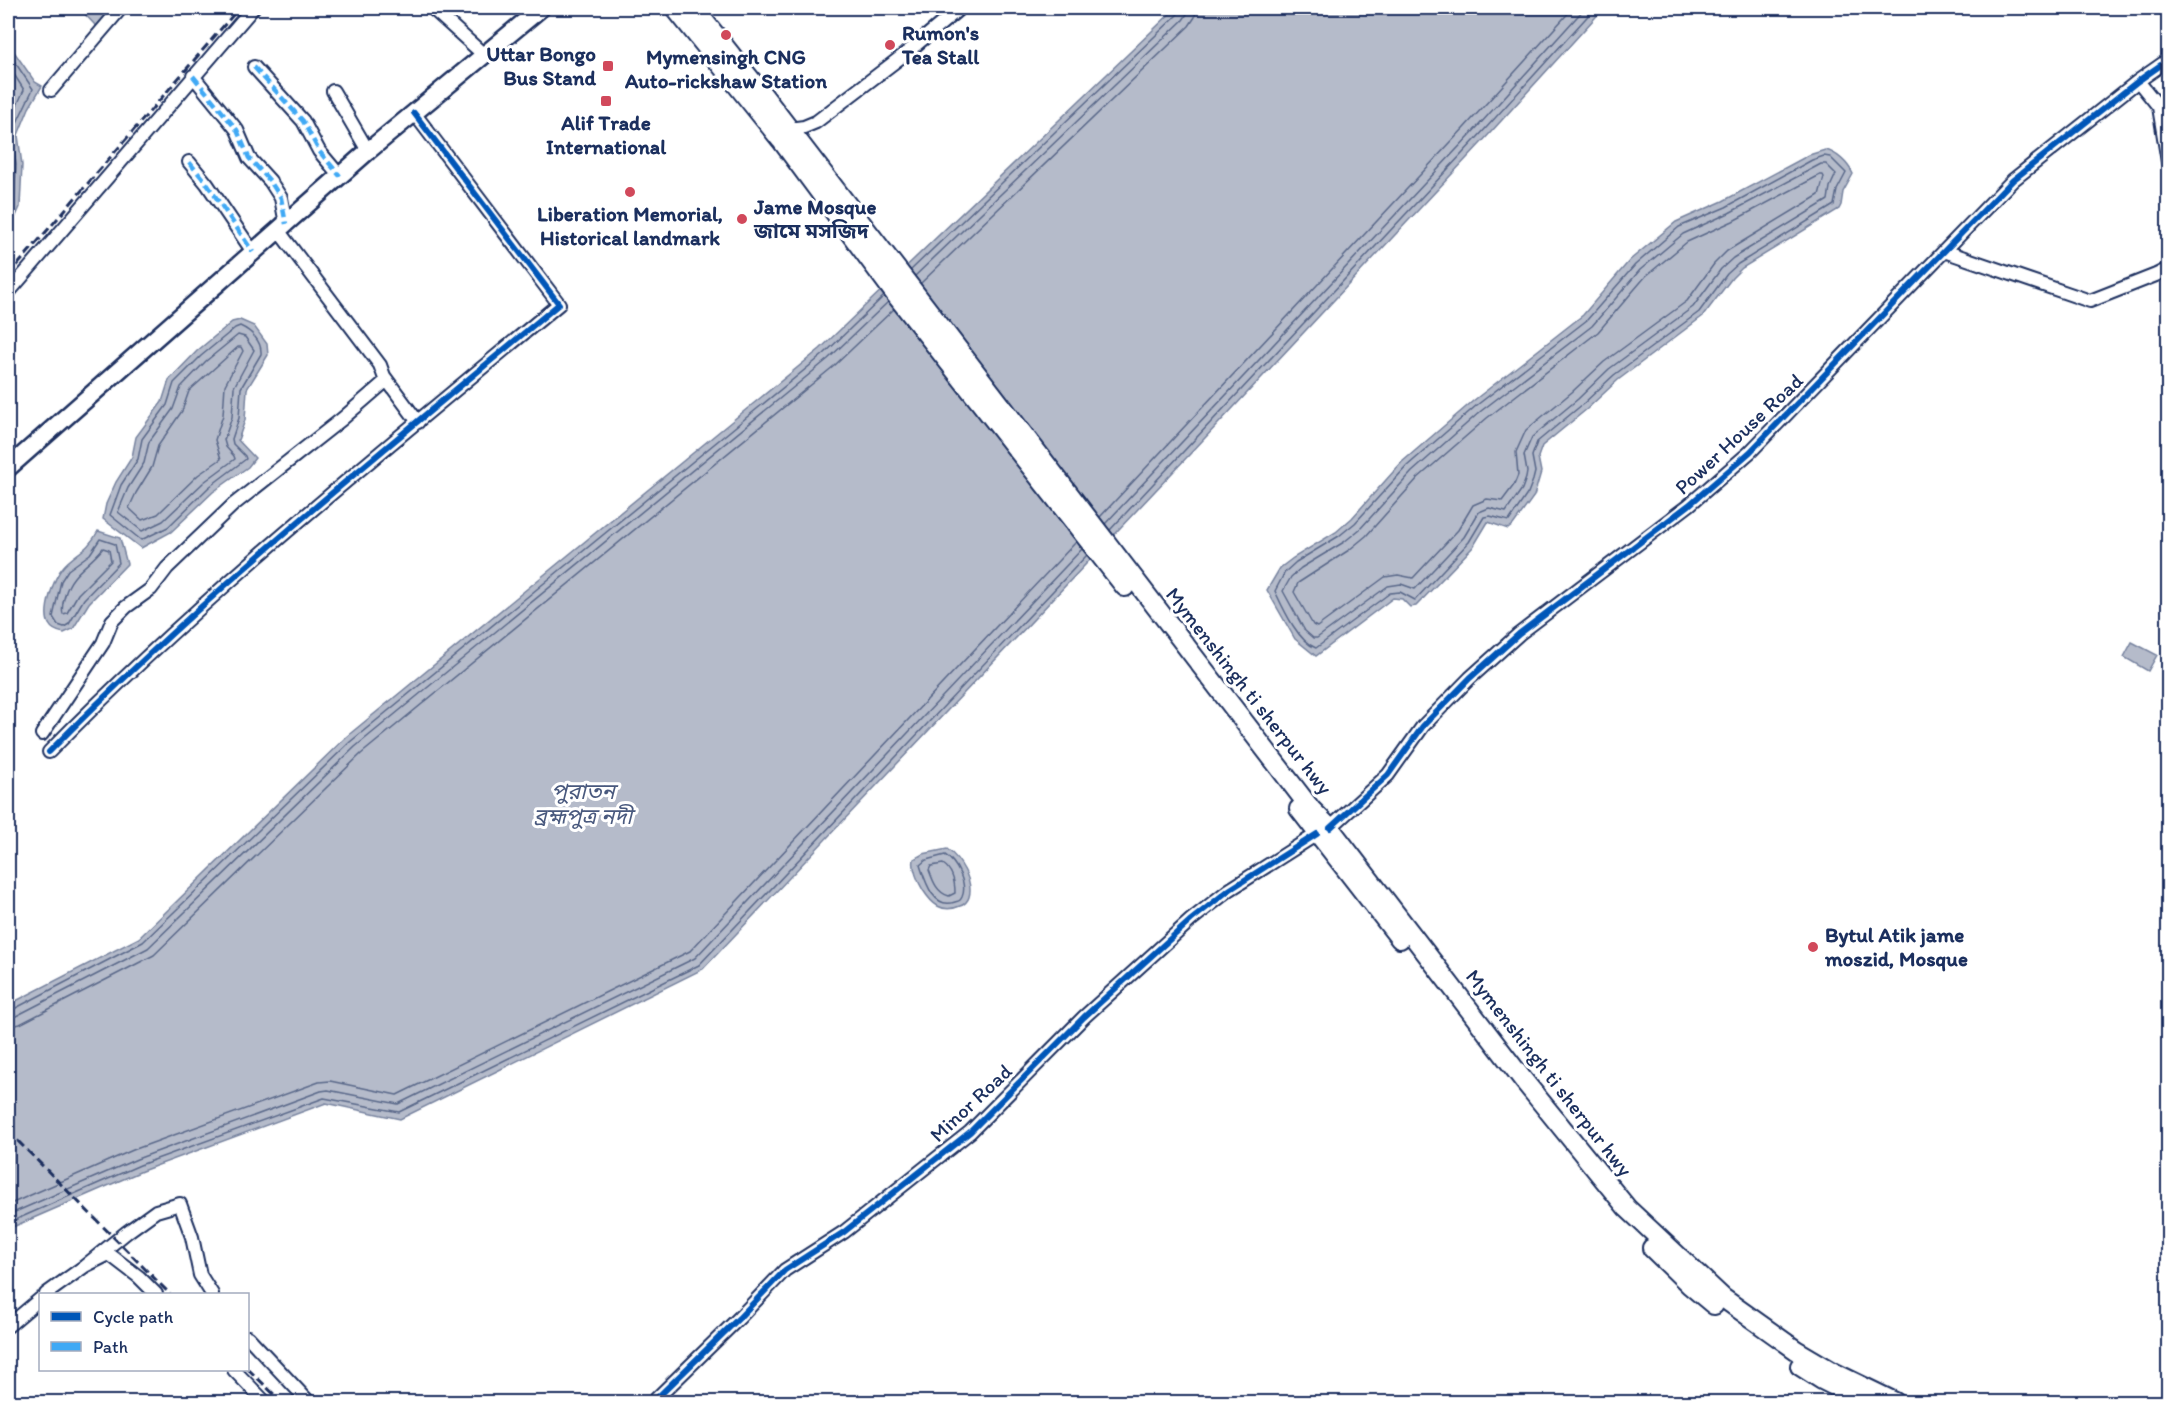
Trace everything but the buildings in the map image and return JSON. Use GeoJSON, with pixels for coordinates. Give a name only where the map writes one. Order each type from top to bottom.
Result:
{"type":"FeatureCollection","features":[{"type":"Feature","properties":{"kind":"main road"},"geometry":{"type":"LineString","coordinates":[[8,468],[368,151],[535,12],[554,8]]}},
{"type":"Feature","properties":{"kind":"main road"},"geometry":{"type":"LineString","coordinates":[[665,8],[684,11]]}},
{"type":"Feature","properties":{"kind":"main road","name":"Mymenshingh ti sherpur hwy"},"geometry":{"type":"LineString","coordinates":[[684,11],[787,134],[1307,812],[1627,1208],[1723,1298],[1796,1350],[1895,1402]]}},
{"type":"Feature","properties":{"kind":"main road","name":"Mymenshingh ti sherpur hwy"},"geometry":{"type":"LineString","coordinates":[[1324,831],[1556,1140],[1636,1232],[1690,1285],[1724,1313],[1776,1351],[1822,1380],[1866,1402]]}},
{"type":"Feature","properties":{"kind":"street"},"geometry":{"type":"LineString","coordinates":[[51,90],[121,8]]}},
{"type":"Feature","properties":{"kind":"street"},"geometry":{"type":"LineString","coordinates":[[8,293],[253,8]]}},
{"type":"Feature","properties":{"kind":"street"},"geometry":{"type":"LineString","coordinates":[[432,8],[484,56]]}},
{"type":"Feature","properties":{"kind":"street"},"geometry":{"type":"LineString","coordinates":[[787,134],[816,122],[905,54],[960,8]]}},
{"type":"Feature","properties":{"kind":"street","name":"Power House Road"},"geometry":{"type":"LineString","coordinates":[[1324,831],[1388,775],[1423,726],[1470,678],[1520,634],[1689,505],[1750,452],[2013,180],[2138,81],[2169,60]]}},
{"type":"Feature","properties":{"kind":"street"},"geometry":{"type":"LineString","coordinates":[[254,67],[303,121],[319,151],[340,176]]}},
{"type":"Feature","properties":{"kind":"street"},"geometry":{"type":"LineString","coordinates":[[193,76],[237,130],[249,158],[270,181],[281,198],[282,227],[418,422]]}},
{"type":"Feature","properties":{"kind":"street"},"geometry":{"type":"LineString","coordinates":[[2138,81],[2159,107],[2169,162]]}},
{"type":"Feature","properties":{"kind":"street"},"geometry":{"type":"LineString","coordinates":[[333,91],[368,151]]}},
{"type":"Feature","properties":{"kind":"street"},"geometry":{"type":"LineString","coordinates":[[50,752],[96,705],[217,591],[559,304],[414,113]]}},
{"type":"Feature","properties":{"kind":"street"},"geometry":{"type":"LineString","coordinates":[[189,162],[207,184],[253,252]]}},
{"type":"Feature","properties":{"kind":"street"},"geometry":{"type":"LineString","coordinates":[[1944,251],[2090,301],[2169,269]]}},
{"type":"Feature","properties":{"kind":"street"},"geometry":{"type":"LineString","coordinates":[[42,734],[103,642],[112,621],[126,606],[151,589],[167,568],[233,505],[342,419],[387,380]]}},
{"type":"Feature","properties":{"kind":"street","name":"Minor Road"},"geometry":{"type":"LineString","coordinates":[[653,1402],[740,1318],[785,1270],[844,1232],[970,1132],[1084,1017],[1191,920],[1229,890],[1324,831]]}},
{"type":"Feature","properties":{"kind":"street"},"geometry":{"type":"LineString","coordinates":[[47,1293],[156,1211],[180,1204],[192,1237],[200,1275],[211,1293]]}},
{"type":"Feature","properties":{"kind":"street"},"geometry":{"type":"LineString","coordinates":[[85,1266],[109,1254],[139,1277],[155,1293]]}},
{"type":"Feature","properties":{"kind":"street"},"geometry":{"type":"LineString","coordinates":[[8,1326],[39,1300]]}},
{"type":"Feature","properties":{"kind":"street"},"geometry":{"type":"LineString","coordinates":[[249,1338],[309,1402]]}},
{"type":"Feature","properties":{"kind":"street"},"geometry":{"type":"LineString","coordinates":[[235,1371],[265,1402]]}},
{"type":"Feature","properties":{"kind":"water"},"geometry":{"type":"Polygon","coordinates":[[[79,8],[113,8],[97,27],[79,8]]]}},
{"type":"Feature","properties":{"kind":"water","name":"পুরাতন ব্রহ্মপুত্র নদী"},"geometry":{"type":"Polygon","coordinates":[[[1176,8],[1604,8],[1189,455],[703,969],[400,1119],[326,1103],[142,1171],[8,1229],[8,1005],[139,938],[346,737],[820,349],[1176,8]]]}},
{"type":"Feature","properties":{"kind":"water"},"geometry":{"type":"Polygon","coordinates":[[[8,43],[35,82],[42,86],[29,108],[18,135],[22,165],[20,207],[8,234],[8,43]]]}},
{"type":"Feature","properties":{"kind":"water"},"geometry":{"type":"Polygon","coordinates":[[[1825,150],[1841,159],[1853,174],[1843,192],[1839,209],[1742,268],[1703,316],[1618,380],[1542,446],[1538,457],[1541,472],[1534,496],[1513,525],[1508,529],[1488,522],[1473,547],[1416,606],[1410,607],[1402,599],[1393,598],[1316,656],[1295,639],[1267,590],[1280,568],[1336,532],[1352,518],[1402,462],[1473,401],[1583,315],[1630,260],[1676,222],[1723,201],[1809,155],[1825,150]]]}},
{"type":"Feature","properties":{"kind":"water"},"geometry":{"type":"Polygon","coordinates":[[[240,320],[254,326],[267,344],[268,355],[247,389],[245,420],[238,440],[255,458],[248,467],[213,492],[171,532],[141,548],[103,519],[106,504],[116,482],[132,457],[136,437],[162,402],[169,380],[197,351],[232,322],[240,320]]]}},
{"type":"Feature","properties":{"kind":"water"},"geometry":{"type":"Polygon","coordinates":[[[98,531],[120,538],[127,564],[89,603],[73,629],[64,633],[57,631],[50,626],[47,619],[48,603],[53,586],[63,567],[90,543],[98,531]]]}},
{"type":"Feature","properties":{"kind":"water"},"geometry":{"type":"Polygon","coordinates":[[[2132,642],[2157,655],[2148,671],[2124,657],[2132,642]]]}},
{"type":"Feature","properties":{"kind":"water"},"geometry":{"type":"Polygon","coordinates":[[[947,849],[964,870],[970,890],[964,904],[948,909],[938,906],[926,895],[917,879],[914,863],[914,859],[923,854],[947,849]]]}},
{"type":"Feature","properties":{"kind":"railway"},"geometry":{"type":"LineString","coordinates":[[8,276],[239,8]]}},
{"type":"Feature","properties":{"kind":"railway"},"geometry":{"type":"LineString","coordinates":[[8,1131],[169,1293]]}},
{"type":"Feature","properties":{"kind":"railway"},"geometry":{"type":"LineString","coordinates":[[249,1370],[282,1402]]}},
{"type":"Feature","properties":{"kind":"marked path"},"geometry":{"type":"LineString","coordinates":[[254,67],[303,121],[319,151],[340,176]]}},
{"type":"Feature","properties":{"kind":"marked path"},"geometry":{"type":"LineString","coordinates":[[193,76],[237,130],[249,158],[270,181],[281,198],[286,224]]}},
{"type":"Feature","properties":{"kind":"marked path"},"geometry":{"type":"LineString","coordinates":[[189,162],[207,184],[253,252]]}},
{"type":"Feature","properties":{"kind":"cycle path"},"geometry":{"type":"LineString","coordinates":[[1330,828],[1388,775],[1423,726],[1470,678],[1519,634],[1689,505],[1750,452],[2013,180],[2168,60]]}},
{"type":"Feature","properties":{"kind":"cycle path"},"geometry":{"type":"LineString","coordinates":[[49,752],[109,692],[234,577],[559,304],[414,113]]}},
{"type":"Feature","properties":{"kind":"cycle path"},"geometry":{"type":"LineString","coordinates":[[653,1402],[785,1270],[844,1232],[970,1132],[1084,1017],[1191,920],[1229,890],[1317,834]]}},
{"type":"Feature","properties":{"kind":"place","name":"Mymensingh CNG Auto-rickshaw Station"},"geometry":{"type":"Point","coordinates":[726,35]}},
{"type":"Feature","properties":{"kind":"place","name":"Rumon's Tea Stall"},"geometry":{"type":"Point","coordinates":[890,45]}},
{"type":"Feature","properties":{"kind":"place","name":"Uttar Bongo Bus Stand"},"geometry":{"type":"Point","coordinates":[608,66]}},
{"type":"Feature","properties":{"kind":"place","name":"Alif Trade International"},"geometry":{"type":"Point","coordinates":[606,101]}},
{"type":"Feature","properties":{"kind":"place","name":"Liberation Memorial, Historical landmark"},"geometry":{"type":"Point","coordinates":[630,192]}},
{"type":"Feature","properties":{"kind":"place","name":"Jame Mosque জামে মসজিদ"},"geometry":{"type":"Point","coordinates":[742,219]}},
{"type":"Feature","properties":{"kind":"place","name":"Bytul Atik jame moszid, Mosque"},"geometry":{"type":"Point","coordinates":[1813,947]}}]}
